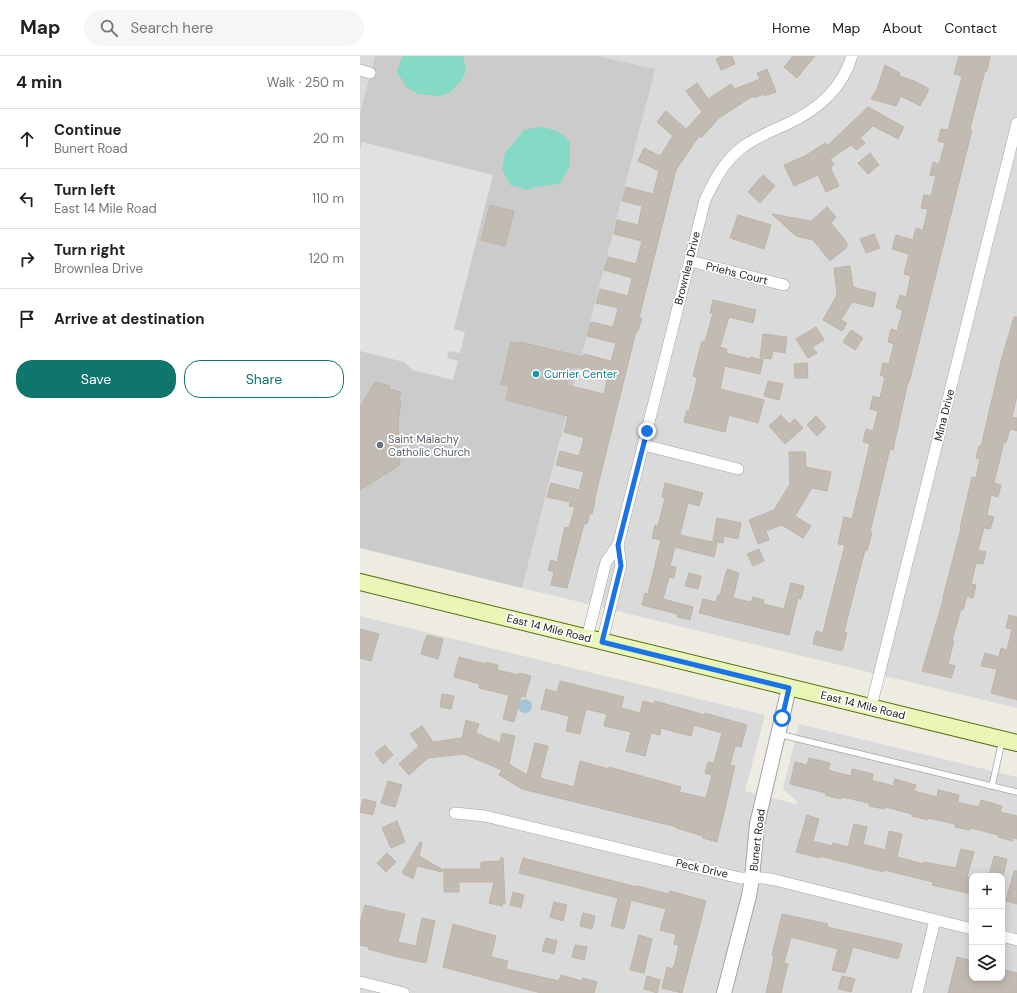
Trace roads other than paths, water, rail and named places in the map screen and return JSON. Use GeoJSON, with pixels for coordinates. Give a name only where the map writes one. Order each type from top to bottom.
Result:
{"type":"FeatureCollection","features":[{"type":"Feature","properties":{"kind":"main road","name":"East 14 Mile Road"},"geometry":{"type":"LineString","coordinates":[[360,582],[1010,741]]}},
{"type":"Feature","properties":{"kind":"street","name":"Brownlea Drive"},"geometry":{"type":"LineString","coordinates":[[595,640],[606,562],[618,545],[705,200],[718,173],[744,146],[763,134],[808,114],[826,100],[849,66],[852,56]]}},
{"type":"Feature","properties":{"kind":"street","name":"Mina Drive"},"geometry":{"type":"LineString","coordinates":[[871,707],[1017,123]]}},
{"type":"Feature","properties":{"kind":"street","name":"Priehs Court"},"geometry":{"type":"LineString","coordinates":[[690,261],[784,285]]}},
{"type":"Feature","properties":{"kind":"street"},"geometry":{"type":"LineString","coordinates":[[644,445],[738,469]]}},
{"type":"Feature","properties":{"kind":"street","name":"Brownlea Drive"},"geometry":{"type":"LineString","coordinates":[[595,640],[621,566],[618,545]]}},
{"type":"Feature","properties":{"kind":"street","name":"Bunert Road"},"geometry":{"type":"LineString","coordinates":[[724,993],[752,878],[757,824],[789,688]]}},
{"type":"Feature","properties":{"kind":"street","name":"Peck Drive"},"geometry":{"type":"LineString","coordinates":[[455,813],[485,816],[736,877],[775,880],[969,928]]}},
{"type":"Feature","properties":{"kind":"street"},"geometry":{"type":"LineString","coordinates":[[917,993],[935,920]]}},
{"type":"Feature","properties":{"kind":"street"},"geometry":{"type":"LineString","coordinates":[[1005,937],[1017,940]]}},
{"type":"Feature","properties":{"kind":"street"},"geometry":{"type":"LineString","coordinates":[[360,982],[404,993]]}},
{"type":"Feature","properties":{"kind":"lane"},"geometry":{"type":"LineString","coordinates":[[778,734],[1017,792]]}},
{"type":"Feature","properties":{"kind":"lane"},"geometry":{"type":"LineString","coordinates":[[992,786],[1010,741]]}},
{"type":"Feature","properties":{"kind":"water"},"geometry":{"type":"Polygon","coordinates":[[[525,699],[530,701],[532,706],[530,711],[525,713],[520,711],[518,706],[520,701],[525,699]]]}},
{"type":"Feature","properties":{"kind":"place","name":"Currier Center"},"geometry":{"type":"Point","coordinates":[536,374]}},
{"type":"Feature","properties":{"kind":"place","name":"Saint Malachy Catholic Church"},"geometry":{"type":"Point","coordinates":[380,445]}}]}
